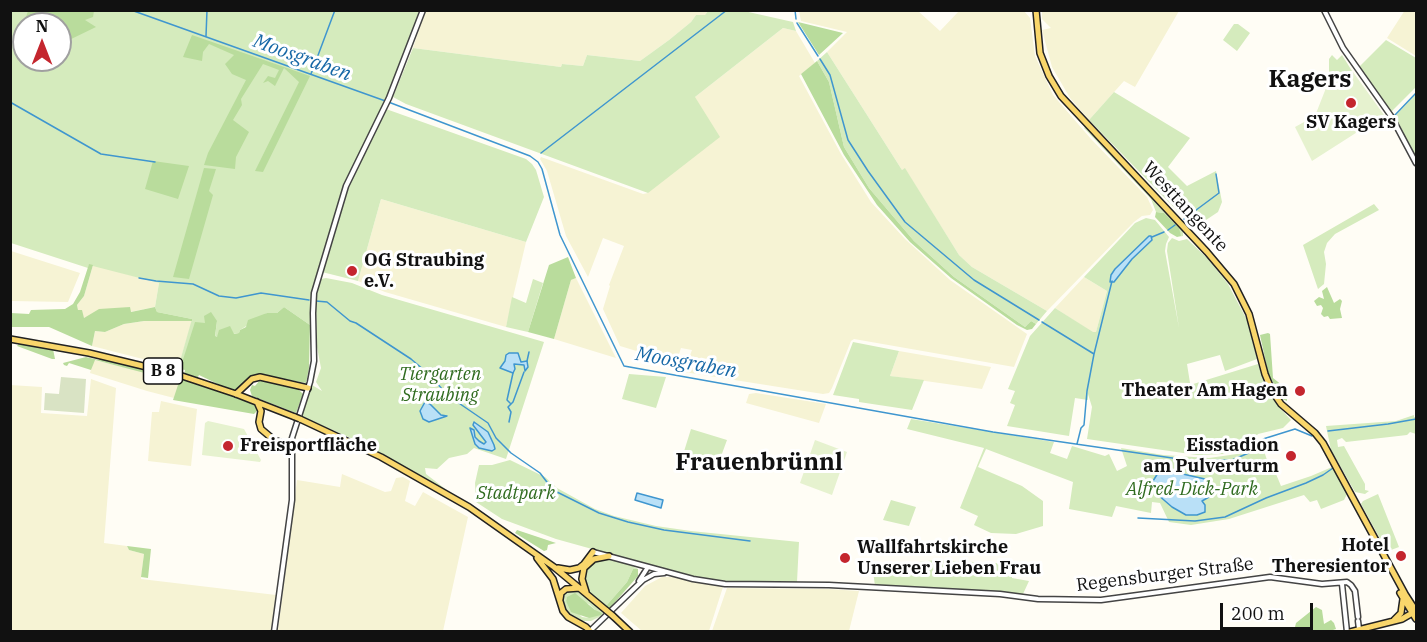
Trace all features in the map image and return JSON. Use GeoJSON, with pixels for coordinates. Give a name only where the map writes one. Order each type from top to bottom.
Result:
{"type":"FeatureCollection","features":[{"type":"Feature","properties":{"kind":"main road","name":"Westtangente"},"geometry":{"type":"LineString","coordinates":[[1036,10],[1040,53],[1049,76],[1061,96],[1227,274],[1249,314],[1265,374],[1272,391],[1287,410],[1310,428],[1323,443],[1384,557]]}},
{"type":"Feature","properties":{"kind":"main road","name":"B 8"},"geometry":{"type":"LineString","coordinates":[[10,339],[130,362],[236,394],[363,448],[469,507],[554,567],[630,632]]}},
{"type":"Feature","properties":{"kind":"main road"},"geometry":{"type":"LineString","coordinates":[[236,394],[252,379],[260,377],[308,388]]}},
{"type":"Feature","properties":{"kind":"main road"},"geometry":{"type":"LineString","coordinates":[[245,387],[249,399]]}},
{"type":"Feature","properties":{"kind":"main road"},"geometry":{"type":"LineString","coordinates":[[257,402],[261,411],[259,426],[264,433],[274,440],[291,446]]}},
{"type":"Feature","properties":{"kind":"main road"},"geometry":{"type":"LineString","coordinates":[[261,411],[268,406]]}},
{"type":"Feature","properties":{"kind":"main road"},"geometry":{"type":"LineString","coordinates":[[526,547],[551,575],[565,615],[590,631]]}},
{"type":"Feature","properties":{"kind":"main road"},"geometry":{"type":"LineString","coordinates":[[554,567],[566,570],[579,568],[593,552]]}},
{"type":"Feature","properties":{"kind":"main road"},"geometry":{"type":"LineString","coordinates":[[593,552],[594,559]]}},
{"type":"Feature","properties":{"kind":"main road"},"geometry":{"type":"LineString","coordinates":[[587,594],[582,579],[583,571],[594,559],[609,556]]}},
{"type":"Feature","properties":{"kind":"main road"},"geometry":{"type":"LineString","coordinates":[[1384,557],[1403,597],[1415,613]]}},
{"type":"Feature","properties":{"kind":"main road"},"geometry":{"type":"LineString","coordinates":[[1384,557],[1415,613]]}},
{"type":"Feature","properties":{"kind":"main road"},"geometry":{"type":"LineString","coordinates":[[560,604],[560,596],[564,590],[571,587],[580,588]]}},
{"type":"Feature","properties":{"kind":"main road"},"geometry":{"type":"LineString","coordinates":[[1392,621],[1401,613],[1403,597]]}},
{"type":"Feature","properties":{"kind":"main road"},"geometry":{"type":"LineString","coordinates":[[1348,632],[1415,613]]}},
{"type":"Feature","properties":{"kind":"street"},"geometry":{"type":"LineString","coordinates":[[274,632],[292,500],[292,433],[308,388],[314,361],[313,306],[315,293],[346,186],[387,103],[423,10]]}},
{"type":"Feature","properties":{"kind":"street"},"geometry":{"type":"LineString","coordinates":[[1324,10],[1342,48],[1391,116],[1416,164]]}},
{"type":"Feature","properties":{"kind":"street","name":"Regensburger Straße"},"geometry":{"type":"LineString","coordinates":[[593,552],[670,573],[725,584],[816,584],[1000,594],[1051,600],[1101,600],[1270,577],[1321,584],[1344,583]]}},
{"type":"Feature","properties":{"kind":"street"},"geometry":{"type":"LineString","coordinates":[[648,567],[648,577]]}},
{"type":"Feature","properties":{"kind":"street"},"geometry":{"type":"LineString","coordinates":[[638,584],[648,567]]}},
{"type":"Feature","properties":{"kind":"street"},"geometry":{"type":"LineString","coordinates":[[590,631],[638,584],[659,573],[670,573]]}},
{"type":"Feature","properties":{"kind":"street"},"geometry":{"type":"LineString","coordinates":[[1348,632],[1344,583],[1352,585],[1355,591],[1359,629]]}},
{"type":"Feature","properties":{"kind":"shaded area"},"geometry":{"type":"Polygon","coordinates":[[[1405,10],[1416,11],[1416,56],[1387,38],[1405,10]]]}},
{"type":"Feature","properties":{"kind":"shaded area"},"geometry":{"type":"Polygon","coordinates":[[[425,11],[708,11],[705,15],[696,15],[691,22],[640,61],[587,55],[583,66],[562,64],[561,67],[413,48],[425,11]]]}},
{"type":"Feature","properties":{"kind":"shaded area"},"geometry":{"type":"Polygon","coordinates":[[[799,11],[918,11],[940,31],[959,11],[1024,11],[1030,18],[1035,56],[1053,95],[1091,139],[1147,197],[1153,210],[1150,215],[1142,216],[1134,222],[1047,311],[972,267],[959,255],[827,52],[847,32],[801,21],[799,11]]]}},
{"type":"Feature","properties":{"kind":"shaded area"},"geometry":{"type":"Polygon","coordinates":[[[1042,11],[1179,11],[1135,87],[1124,81],[1089,120],[1070,98],[1052,67],[1042,30],[1051,28],[1042,19],[1042,11]]]}},
{"type":"Feature","properties":{"kind":"shaded area"},"geometry":{"type":"Polygon","coordinates":[[[783,28],[796,31],[815,63],[799,76],[841,154],[871,202],[905,239],[950,280],[1027,334],[1014,367],[854,339],[851,341],[832,388],[829,393],[823,394],[684,372],[692,350],[681,348],[676,363],[620,346],[603,309],[609,285],[624,246],[603,238],[588,277],[566,236],[541,157],[643,194],[648,193],[695,97],[783,28]]]}},
{"type":"Feature","properties":{"kind":"shaded area"},"geometry":{"type":"Polygon","coordinates":[[[381,199],[526,242],[506,327],[385,292],[358,281],[381,199]]]}},
{"type":"Feature","properties":{"kind":"shaded area"},"geometry":{"type":"Polygon","coordinates":[[[11,251],[80,273],[68,302],[11,301],[11,251]]]}},
{"type":"Feature","properties":{"kind":"shaded area"},"geometry":{"type":"Polygon","coordinates":[[[93,265],[159,283],[155,307],[130,312],[130,307],[84,318],[77,305],[84,296],[93,265]]]}},
{"type":"Feature","properties":{"kind":"shaded area"},"geometry":{"type":"Polygon","coordinates":[[[1084,277],[1107,291],[1096,332],[1093,333],[1055,308],[1084,277]]]}},
{"type":"Feature","properties":{"kind":"shaded area"},"geometry":{"type":"Polygon","coordinates":[[[576,278],[616,358],[554,339],[571,280],[576,278]]]}},
{"type":"Feature","properties":{"kind":"shaded area"},"geometry":{"type":"Polygon","coordinates":[[[144,321],[192,321],[178,368],[92,346],[95,331],[105,332],[124,324],[144,321]]]}},
{"type":"Feature","properties":{"kind":"shaded area"},"geometry":{"type":"Polygon","coordinates":[[[899,351],[991,367],[982,389],[890,376],[899,351]]]}},
{"type":"Feature","properties":{"kind":"shaded area"},"geometry":{"type":"Polygon","coordinates":[[[94,360],[180,382],[174,398],[90,373],[94,360]]]}},
{"type":"Feature","properties":{"kind":"shaded area"},"geometry":{"type":"Polygon","coordinates":[[[91,379],[116,388],[104,543],[127,546],[129,550],[144,554],[141,579],[276,595],[271,631],[11,631],[10,385],[42,387],[41,413],[87,416],[91,379]]]}},
{"type":"Feature","properties":{"kind":"shaded area"},"geometry":{"type":"Polygon","coordinates":[[[756,393],[826,404],[819,423],[746,403],[749,394],[756,393]]]}},
{"type":"Feature","properties":{"kind":"shaded area"},"geometry":{"type":"Polygon","coordinates":[[[161,401],[197,409],[191,466],[148,461],[152,412],[159,412],[161,401]]]}},
{"type":"Feature","properties":{"kind":"shaded area"},"geometry":{"type":"Polygon","coordinates":[[[342,474],[385,492],[391,491],[396,478],[403,477],[410,481],[405,501],[415,506],[423,492],[468,517],[443,631],[278,630],[297,480],[340,487],[342,474]]]}},
{"type":"Feature","properties":{"kind":"shaded area"},"geometry":{"type":"Polygon","coordinates":[[[662,577],[674,577],[723,587],[709,631],[642,631],[621,613],[645,586],[662,577]]]}},
{"type":"Feature","properties":{"kind":"shaded area"},"geometry":{"type":"Polygon","coordinates":[[[727,588],[859,591],[849,631],[712,631],[727,588]]]}},
{"type":"Feature","properties":{"kind":"green space"},"geometry":{"type":"Polygon","coordinates":[[[10,11],[421,11],[389,95],[345,184],[312,296],[310,325],[284,307],[277,313],[267,313],[240,330],[239,333],[215,337],[217,321],[205,323],[180,369],[178,368],[192,319],[157,312],[155,307],[159,283],[89,265],[88,268],[11,243],[10,11]]]}},
{"type":"Feature","properties":{"kind":"green space"},"geometry":{"type":"Polygon","coordinates":[[[94,11],[93,17],[85,20],[96,27],[72,39],[72,12],[28,12],[94,11]]]}},
{"type":"Feature","properties":{"kind":"green space"},"geometry":{"type":"Polygon","coordinates":[[[708,11],[744,11],[793,22],[796,31],[783,28],[695,97],[720,137],[648,193],[406,104],[393,97],[413,48],[561,67],[562,64],[583,66],[587,55],[640,61],[691,22],[696,15],[705,15],[708,11]]]}},
{"type":"Feature","properties":{"kind":"green space"},"geometry":{"type":"Polygon","coordinates":[[[798,22],[843,33],[819,55],[798,22]]]}},
{"type":"Feature","properties":{"kind":"green space"},"geometry":{"type":"Polygon","coordinates":[[[1234,24],[1238,24],[1250,33],[1237,51],[1223,40],[1234,24]]]}},
{"type":"Feature","properties":{"kind":"green space"},"geometry":{"type":"Polygon","coordinates":[[[192,35],[310,76],[263,172],[255,171],[299,82],[284,68],[275,86],[268,81],[263,83],[268,76],[275,78],[279,70],[263,64],[241,99],[242,105],[233,120],[249,132],[236,157],[235,169],[204,165],[246,80],[232,74],[225,64],[234,55],[209,44],[203,52],[202,61],[183,57],[192,35]]]}},
{"type":"Feature","properties":{"kind":"green space"},"geometry":{"type":"Polygon","coordinates":[[[1386,40],[1416,58],[1416,87],[1391,112],[1359,67],[1386,40]]]}},
{"type":"Feature","properties":{"kind":"green space"},"geometry":{"type":"Polygon","coordinates":[[[827,52],[902,170],[905,168],[959,255],[972,267],[1047,311],[1036,324],[1031,321],[1025,327],[954,277],[914,241],[869,188],[844,147],[829,82],[817,61],[827,52]]]}},
{"type":"Feature","properties":{"kind":"green space"},"geometry":{"type":"Polygon","coordinates":[[[1332,55],[1337,60],[1342,55],[1352,71],[1329,85],[1329,59],[1332,55]]]}},
{"type":"Feature","properties":{"kind":"green space"},"geometry":{"type":"Polygon","coordinates":[[[817,61],[829,82],[844,147],[869,188],[914,241],[954,277],[1025,327],[1031,321],[1036,324],[1032,329],[1027,330],[1017,325],[951,278],[910,242],[877,205],[844,155],[801,74],[817,61]]]}},
{"type":"Feature","properties":{"kind":"green space"},"geometry":{"type":"Polygon","coordinates":[[[1353,72],[1384,115],[1312,161],[1295,127],[1315,116],[1326,88],[1353,72]]]}},
{"type":"Feature","properties":{"kind":"green space"},"geometry":{"type":"Polygon","coordinates":[[[1114,92],[1190,138],[1168,167],[1187,186],[1216,171],[1222,202],[1218,212],[1194,228],[1089,120],[1114,92]]]}},
{"type":"Feature","properties":{"kind":"green space"},"geometry":{"type":"Polygon","coordinates":[[[1416,94],[1416,158],[1395,116],[1416,94]]]}},
{"type":"Feature","properties":{"kind":"green space"},"geometry":{"type":"Polygon","coordinates":[[[386,109],[526,159],[532,164],[544,197],[526,242],[381,199],[358,281],[322,272],[349,187],[386,109]]]}},
{"type":"Feature","properties":{"kind":"green space"},"geometry":{"type":"Polygon","coordinates":[[[1085,127],[1183,231],[1183,236],[1177,237],[1181,236],[1164,213],[1156,212],[1151,199],[1085,127]]]}},
{"type":"Feature","properties":{"kind":"green space"},"geometry":{"type":"Polygon","coordinates":[[[153,161],[189,166],[178,199],[145,189],[153,161]]]}},
{"type":"Feature","properties":{"kind":"green space"},"geometry":{"type":"Polygon","coordinates":[[[204,168],[216,169],[209,191],[213,195],[189,279],[173,277],[204,168]]]}},
{"type":"Feature","properties":{"kind":"green space"},"geometry":{"type":"Polygon","coordinates":[[[1374,204],[1379,210],[1335,234],[1327,243],[1324,252],[1326,264],[1324,284],[1318,289],[1303,245],[1374,204]]]}},
{"type":"Feature","properties":{"kind":"green space"},"geometry":{"type":"Polygon","coordinates":[[[1156,212],[1164,213],[1179,228],[1181,236],[1177,237],[1170,233],[1155,217],[1156,212]]]}},
{"type":"Feature","properties":{"kind":"green space"},"geometry":{"type":"Polygon","coordinates":[[[1146,218],[1155,220],[1169,237],[1165,251],[1179,328],[1167,251],[1168,243],[1172,238],[1179,241],[1187,239],[1208,259],[1228,284],[1247,320],[1257,359],[1225,371],[1220,355],[1187,364],[1190,383],[1157,382],[1156,384],[1190,385],[1258,364],[1266,387],[1278,406],[1291,420],[1283,428],[1258,434],[1244,450],[1225,454],[1197,455],[1087,439],[1092,407],[1088,394],[1088,400],[1075,398],[1069,436],[1007,426],[1015,405],[1010,403],[1015,391],[1008,389],[1030,336],[1055,308],[1096,332],[1107,291],[1084,277],[1135,223],[1146,218]]]}},
{"type":"Feature","properties":{"kind":"green space"},"geometry":{"type":"Polygon","coordinates":[[[568,257],[576,278],[571,280],[554,339],[528,332],[549,265],[568,257]]]}},
{"type":"Feature","properties":{"kind":"green space"},"geometry":{"type":"Polygon","coordinates":[[[89,264],[93,265],[84,296],[77,305],[78,310],[82,310],[84,318],[99,309],[130,307],[131,312],[155,307],[157,312],[192,319],[192,321],[144,321],[124,324],[105,332],[95,331],[92,346],[49,327],[11,327],[11,313],[29,314],[31,310],[65,309],[73,304],[80,292],[89,264]]]}},
{"type":"Feature","properties":{"kind":"green space","name":"Tiergarten Straubing"},"geometry":{"type":"Polygon","coordinates":[[[321,279],[352,283],[382,295],[544,342],[506,459],[474,448],[467,454],[449,458],[437,469],[425,468],[426,474],[448,491],[353,439],[301,416],[312,385],[322,391],[316,382],[321,368],[317,347],[316,298],[321,279]]]}},
{"type":"Feature","properties":{"kind":"green space"},"geometry":{"type":"Polygon","coordinates":[[[533,279],[543,283],[528,332],[506,327],[512,297],[526,303],[533,279]]]}},
{"type":"Feature","properties":{"kind":"green space"},"geometry":{"type":"Polygon","coordinates":[[[1327,287],[1334,303],[1340,299],[1342,301],[1340,309],[1342,318],[1324,317],[1321,314],[1323,308],[1321,305],[1317,306],[1314,301],[1319,297],[1324,299],[1322,291],[1327,287]]]}},
{"type":"Feature","properties":{"kind":"green space"},"geometry":{"type":"Polygon","coordinates":[[[284,307],[310,325],[309,368],[306,383],[257,374],[250,376],[236,391],[199,375],[197,379],[184,375],[185,370],[180,369],[195,322],[205,323],[204,316],[211,312],[217,321],[215,336],[217,337],[219,330],[230,326],[234,334],[239,333],[246,327],[248,320],[267,313],[277,313],[284,307]]]}},
{"type":"Feature","properties":{"kind":"green space"},"geometry":{"type":"Polygon","coordinates":[[[1270,334],[1273,378],[1287,389],[1287,401],[1282,399],[1278,393],[1268,372],[1260,335],[1270,334]]]}},
{"type":"Feature","properties":{"kind":"green space"},"geometry":{"type":"Polygon","coordinates":[[[20,342],[53,349],[55,359],[17,346],[20,342]]]}},
{"type":"Feature","properties":{"kind":"green space"},"geometry":{"type":"Polygon","coordinates":[[[853,342],[899,351],[890,376],[924,380],[912,410],[859,402],[859,399],[833,395],[853,342]]]}},
{"type":"Feature","properties":{"kind":"green space"},"geometry":{"type":"Polygon","coordinates":[[[86,357],[99,360],[100,358],[185,380],[255,404],[258,410],[254,414],[173,400],[179,382],[95,360],[91,370],[69,363],[67,366],[63,363],[86,357]]]}},
{"type":"Feature","properties":{"kind":"green space"},"geometry":{"type":"Polygon","coordinates":[[[629,374],[666,377],[656,408],[622,399],[629,374]]]}},
{"type":"Feature","properties":{"kind":"green space"},"geometry":{"type":"Polygon","coordinates":[[[61,377],[86,379],[84,413],[44,410],[45,393],[59,394],[61,377]]]}},
{"type":"Feature","properties":{"kind":"green space"},"geometry":{"type":"Polygon","coordinates":[[[260,380],[297,388],[303,394],[296,413],[252,396],[250,390],[252,385],[255,386],[260,380]]]}},
{"type":"Feature","properties":{"kind":"green space"},"geometry":{"type":"Polygon","coordinates":[[[1414,415],[1416,434],[1410,432],[1407,435],[1346,442],[1342,438],[1337,440],[1338,447],[1344,446],[1365,484],[1365,490],[1369,491],[1365,494],[1355,492],[1331,450],[1326,426],[1396,421],[1414,415]]]}},
{"type":"Feature","properties":{"kind":"green space","name":"Alfred-Dick-Park"},"geometry":{"type":"Polygon","coordinates":[[[911,419],[1054,442],[1050,453],[1067,459],[1072,446],[1105,456],[1109,454],[1117,471],[1127,466],[1121,448],[1163,455],[1209,458],[1244,453],[1256,442],[1263,448],[1272,475],[1276,474],[1281,486],[1332,467],[1347,494],[1344,500],[1321,509],[1317,500],[1310,502],[1304,495],[1229,519],[1191,525],[1169,522],[1160,503],[1152,502],[1151,513],[1116,506],[1112,517],[1069,509],[1073,482],[986,449],[978,467],[1022,486],[1043,501],[1043,526],[1016,534],[991,533],[974,525],[978,516],[960,508],[984,448],[907,429],[911,419]]]}},
{"type":"Feature","properties":{"kind":"green space","name":"Freisportfläche"},"geometry":{"type":"Polygon","coordinates":[[[208,421],[244,429],[260,462],[202,455],[205,423],[208,421]]]}},
{"type":"Feature","properties":{"kind":"green space"},"geometry":{"type":"Polygon","coordinates":[[[691,429],[727,440],[716,470],[681,461],[691,429]]]}},
{"type":"Feature","properties":{"kind":"green space"},"geometry":{"type":"Polygon","coordinates":[[[815,440],[847,452],[832,495],[800,483],[815,440]]]}},
{"type":"Feature","properties":{"kind":"green space","name":"Stadtpark"},"geometry":{"type":"Polygon","coordinates":[[[510,460],[545,477],[557,488],[595,509],[614,516],[691,531],[799,542],[797,582],[725,582],[693,577],[556,539],[502,519],[476,502],[475,483],[479,465],[492,465],[510,460]]]}},
{"type":"Feature","properties":{"kind":"green space"},"geometry":{"type":"Polygon","coordinates":[[[1378,494],[1399,547],[1391,550],[1384,546],[1361,504],[1378,494]]]}},
{"type":"Feature","properties":{"kind":"green space"},"geometry":{"type":"Polygon","coordinates":[[[891,500],[916,507],[909,526],[883,520],[891,500]]]}},
{"type":"Feature","properties":{"kind":"green space"},"geometry":{"type":"Polygon","coordinates":[[[517,530],[556,543],[548,545],[547,550],[544,551],[515,533],[517,530]]]}},
{"type":"Feature","properties":{"kind":"green space"},"geometry":{"type":"Polygon","coordinates":[[[127,546],[151,549],[148,578],[141,577],[144,554],[129,550],[127,546]]]}},
{"type":"Feature","properties":{"kind":"green space"},"geometry":{"type":"Polygon","coordinates":[[[603,558],[629,564],[638,569],[633,569],[627,582],[606,606],[589,592],[584,574],[590,563],[603,558]]]}},
{"type":"Feature","properties":{"kind":"green space"},"geometry":{"type":"Polygon","coordinates":[[[936,560],[1012,564],[1012,578],[1029,581],[1023,594],[875,586],[872,564],[901,564],[936,560]]]}},
{"type":"Feature","properties":{"kind":"green space"},"geometry":{"type":"Polygon","coordinates":[[[633,569],[638,569],[638,576],[609,609],[606,606],[627,582],[633,569]]]}},
{"type":"Feature","properties":{"kind":"green space"},"geometry":{"type":"Polygon","coordinates":[[[575,589],[605,612],[591,621],[579,621],[571,617],[561,605],[563,593],[575,589]],[[567,598],[566,601],[582,617],[589,618],[595,610],[589,604],[567,598]]]}},
{"type":"Feature","properties":{"kind":"green space"},"geometry":{"type":"Polygon","coordinates":[[[575,593],[602,613],[601,615],[589,618],[571,612],[566,601],[567,597],[575,593]]]}},
{"type":"Feature","properties":{"kind":"green space"},"geometry":{"type":"Polygon","coordinates":[[[1316,607],[1322,610],[1324,624],[1331,620],[1336,629],[1327,632],[1294,631],[1296,623],[1316,607]]]}},
{"type":"Feature","properties":{"kind":"water"},"geometry":{"type":"Polygon","coordinates":[[[1149,236],[1152,240],[1132,259],[1114,282],[1110,282],[1115,269],[1149,236]]]}},
{"type":"Feature","properties":{"kind":"water"},"geometry":{"type":"Polygon","coordinates":[[[509,353],[518,353],[521,362],[527,361],[528,367],[525,371],[524,365],[514,364],[513,373],[500,368],[509,353]]]}},
{"type":"Feature","properties":{"kind":"water"},"geometry":{"type":"Polygon","coordinates":[[[425,402],[441,415],[447,416],[429,422],[423,419],[420,411],[425,402]]]}},
{"type":"Feature","properties":{"kind":"water"},"geometry":{"type":"Polygon","coordinates":[[[474,422],[488,432],[495,449],[492,451],[479,448],[475,444],[470,428],[474,430],[475,437],[479,441],[484,444],[486,442],[473,425],[474,422]]]}},
{"type":"Feature","properties":{"kind":"water"},"geometry":{"type":"Polygon","coordinates":[[[1165,470],[1205,479],[1209,497],[1202,501],[1205,505],[1205,512],[1186,515],[1157,494],[1152,486],[1153,481],[1158,473],[1165,470]]]}},
{"type":"Feature","properties":{"kind":"water"},"geometry":{"type":"Polygon","coordinates":[[[637,493],[663,500],[661,508],[635,500],[637,493]]]}},
{"type":"Feature","properties":{"kind":"waterway","name":"Moosgraben"},"geometry":{"type":"LineString","coordinates":[[131,10],[391,103],[530,156],[538,162],[542,169],[560,235],[624,366],[993,432],[1193,461],[1232,460],[1251,452],[1263,439],[1295,429],[1312,436]]}},
{"type":"Feature","properties":{"kind":"waterway"},"geometry":{"type":"LineString","coordinates":[[206,36],[207,10]]}},
{"type":"Feature","properties":{"kind":"waterway"},"geometry":{"type":"LineString","coordinates":[[311,74],[335,10]]}},
{"type":"Feature","properties":{"kind":"waterway"},"geometry":{"type":"LineString","coordinates":[[541,153],[727,10]]}},
{"type":"Feature","properties":{"kind":"waterway"},"geometry":{"type":"LineString","coordinates":[[795,10],[796,19]]}},
{"type":"Feature","properties":{"kind":"waterway"},"geometry":{"type":"LineString","coordinates":[[797,23],[818,56]]}},
{"type":"Feature","properties":{"kind":"waterway"},"geometry":{"type":"LineString","coordinates":[[820,59],[830,75],[848,140],[905,222],[974,280],[1039,320]]}},
{"type":"Feature","properties":{"kind":"waterway"},"geometry":{"type":"LineString","coordinates":[[1395,115],[1416,93]]}},
{"type":"Feature","properties":{"kind":"waterway"},"geometry":{"type":"LineString","coordinates":[[10,102],[101,154],[155,162]]}},
{"type":"Feature","properties":{"kind":"waterway"},"geometry":{"type":"LineString","coordinates":[[1184,219],[1219,193],[1216,174]]}},
{"type":"Feature","properties":{"kind":"waterway"},"geometry":{"type":"LineString","coordinates":[[1168,230],[1175,225]]}},
{"type":"Feature","properties":{"kind":"waterway"},"geometry":{"type":"LineString","coordinates":[[1152,237],[1164,232]]}},
{"type":"Feature","properties":{"kind":"waterway"},"geometry":{"type":"LineString","coordinates":[[139,278],[193,284],[219,296],[236,298],[261,293],[309,300]]}},
{"type":"Feature","properties":{"kind":"waterway"},"geometry":{"type":"LineString","coordinates":[[1077,444],[1084,425],[1094,354],[1112,281]]}},
{"type":"Feature","properties":{"kind":"waterway"},"geometry":{"type":"LineString","coordinates":[[316,301],[327,302],[350,321],[411,359],[431,376],[447,395],[488,423],[496,438],[511,453],[540,473],[553,490],[599,513],[628,522],[664,530],[750,541]]}},
{"type":"Feature","properties":{"kind":"waterway"},"geometry":{"type":"LineString","coordinates":[[1042,322],[1094,354]]}},
{"type":"Feature","properties":{"kind":"waterway"},"geometry":{"type":"LineString","coordinates":[[527,361],[529,352]]}},
{"type":"Feature","properties":{"kind":"waterway"},"geometry":{"type":"LineString","coordinates":[[509,422],[511,412],[508,407],[513,402],[524,372]]}},
{"type":"Feature","properties":{"kind":"waterway"},"geometry":{"type":"LineString","coordinates":[[510,403],[507,400],[513,373]]}},
{"type":"Feature","properties":{"kind":"waterway","name":"Moosgraben"},"geometry":{"type":"LineString","coordinates":[[1328,431],[1416,419]]}},
{"type":"Feature","properties":{"kind":"waterway"},"geometry":{"type":"LineString","coordinates":[[1138,518],[1195,521],[1225,517],[1306,483],[1333,468]]}},
{"type":"Feature","properties":{"kind":"place","name":"SV Kagers"},"geometry":{"type":"Point","coordinates":[1351,103]}},
{"type":"Feature","properties":{"kind":"place","name":"OG Straubing e.V."},"geometry":{"type":"Point","coordinates":[352,271]}},
{"type":"Feature","properties":{"kind":"place","name":"Theater Am Hagen"},"geometry":{"type":"Point","coordinates":[1300,391]}},
{"type":"Feature","properties":{"kind":"place","name":"Freisportfläche"},"geometry":{"type":"Point","coordinates":[228,446]}},
{"type":"Feature","properties":{"kind":"place","name":"Eisstadion am Pulverturm"},"geometry":{"type":"Point","coordinates":[1291,456]}},
{"type":"Feature","properties":{"kind":"place","name":"Hotel Theresientor"},"geometry":{"type":"Point","coordinates":[1401,556]}},
{"type":"Feature","properties":{"kind":"place","name":"Wallfahrtskirche Unserer Lieben Frau"},"geometry":{"type":"Point","coordinates":[845,558]}},
{"type":"Feature","properties":{"kind":"district","name":"Kagers"},"geometry":{"type":"Point","coordinates":[1310,80]}},
{"type":"Feature","properties":{"kind":"district","name":"Frauenbrünnl"},"geometry":{"type":"Point","coordinates":[759,463]}}]}
